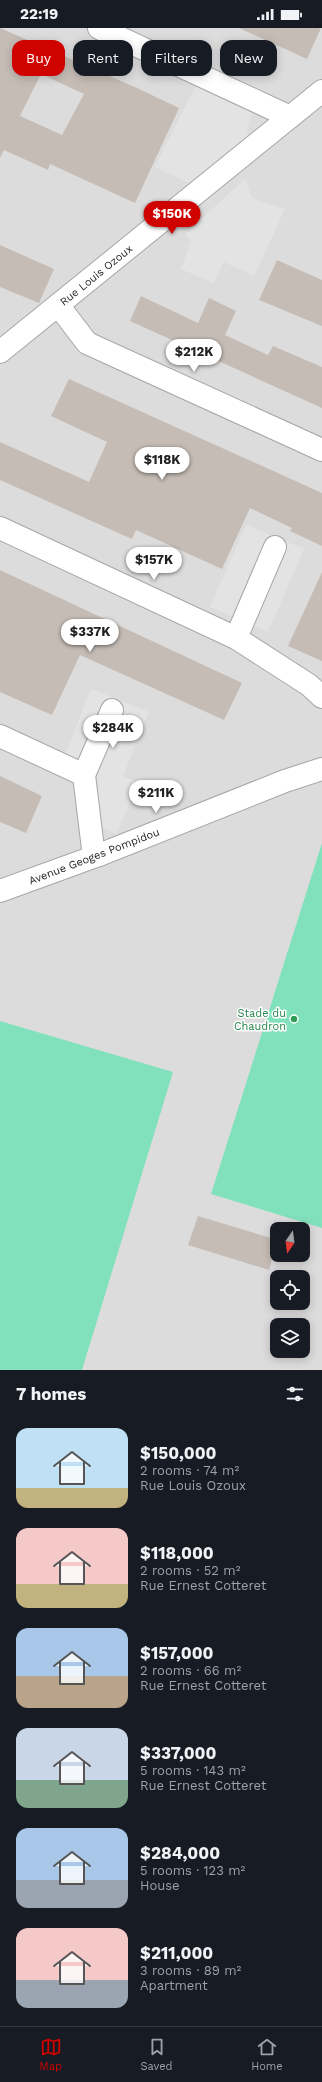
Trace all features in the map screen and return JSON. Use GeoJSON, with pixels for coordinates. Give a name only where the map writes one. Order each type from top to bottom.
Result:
{"type":"FeatureCollection","features":[{"type":"Feature","properties":{"kind":"street"},"geometry":{"type":"LineString","coordinates":[[99,28],[290,117]]}},
{"type":"Feature","properties":{"kind":"street","name":"Rue Louis Ozoux"},"geometry":{"type":"LineString","coordinates":[[0,352],[322,91]]}},
{"type":"Feature","properties":{"kind":"street"},"geometry":{"type":"LineString","coordinates":[[58,305],[87,343],[322,450]]}},
{"type":"Feature","properties":{"kind":"street"},"geometry":{"type":"LineString","coordinates":[[0,528],[236,638],[309,685],[322,697]]}},
{"type":"Feature","properties":{"kind":"street"},"geometry":{"type":"LineString","coordinates":[[236,638],[275,547]]}},
{"type":"Feature","properties":{"kind":"street"},"geometry":{"type":"LineString","coordinates":[[99,855],[93,849],[84,775],[112,710]]}},
{"type":"Feature","properties":{"kind":"street"},"geometry":{"type":"LineString","coordinates":[[0,736],[84,775]]}},
{"type":"Feature","properties":{"kind":"street","name":"Avenue Geoges Pompidou"},"geometry":{"type":"LineString","coordinates":[[0,891],[99,855],[285,781],[322,769]]}},
{"type":"Feature","properties":{"kind":"shaded area"},"geometry":{"type":"Polygon","coordinates":[[[0,28],[322,28],[322,1370],[0,1370],[0,28]]]}},
{"type":"Feature","properties":{"kind":"shaded area"},"geometry":{"type":"Polygon","coordinates":[[[199,79],[253,106],[247,133],[256,137],[193,185],[155,167],[199,79]]]}},
{"type":"Feature","properties":{"kind":"shaded area"},"geometry":{"type":"Polygon","coordinates":[[[245,179],[252,198],[285,209],[254,276],[224,262],[214,283],[181,269],[191,241],[185,234],[245,179]]]}},
{"type":"Feature","properties":{"kind":"shaded area"},"geometry":{"type":"Polygon","coordinates":[[[246,525],[304,549],[268,632],[210,607],[246,525]]]}},
{"type":"Feature","properties":{"kind":"shaded area"},"geometry":{"type":"Polygon","coordinates":[[[91,689],[149,712],[123,776],[138,782],[117,834],[78,818],[97,770],[64,757],[91,689]]]}},
{"type":"Feature","properties":{"kind":"green space","name":"Stade du Chaudron"},"geometry":{"type":"Polygon","coordinates":[[[322,843],[322,1228],[310,1224],[310,1222],[302,1222],[211,1194],[322,843]]]}},
{"type":"Feature","properties":{"kind":"green space"},"geometry":{"type":"Polygon","coordinates":[[[0,1021],[173,1072],[82,1370],[0,1370],[0,1021]]]}},
{"type":"Feature","properties":{"kind":"building"},"geometry":{"type":"Polygon","coordinates":[[[0,28],[27,40],[12,40],[12,76],[40,76],[20,116],[62,135],[84,94],[45,76],[65,76],[65,56],[73,60],[73,76],[110,76],[179,108],[135,203],[50,164],[48,170],[4,150],[0,158],[0,28]]]}},
{"type":"Feature","properties":{"kind":"building"},"geometry":{"type":"Polygon","coordinates":[[[239,28],[321,28],[307,59],[277,45],[277,40],[265,40],[239,28]]]}},
{"type":"Feature","properties":{"kind":"building"},"geometry":{"type":"Polygon","coordinates":[[[0,245],[54,269],[39,303],[0,287],[0,245]]]}},
{"type":"Feature","properties":{"kind":"building"},"geometry":{"type":"Polygon","coordinates":[[[277,260],[322,280],[322,326],[259,300],[277,260]]]}},
{"type":"Feature","properties":{"kind":"building"},"geometry":{"type":"Polygon","coordinates":[[[141,296],[198,323],[209,298],[236,311],[225,335],[268,355],[273,346],[322,367],[322,408],[130,321],[141,296]]]}},
{"type":"Feature","properties":{"kind":"building"},"geometry":{"type":"Polygon","coordinates":[[[69,379],[322,493],[322,546],[290,531],[292,528],[250,508],[222,569],[136,530],[132,539],[0,480],[0,442],[89,482],[107,442],[51,416],[69,379]]]}},
{"type":"Feature","properties":{"kind":"building"},"geometry":{"type":"Polygon","coordinates":[[[0,570],[242,683],[224,720],[80,655],[52,715],[0,692],[0,570]]]}},
{"type":"Feature","properties":{"kind":"building"},"geometry":{"type":"Polygon","coordinates":[[[322,572],[322,661],[288,646],[322,572]]]}},
{"type":"Feature","properties":{"kind":"building"},"geometry":{"type":"Polygon","coordinates":[[[0,776],[42,796],[26,833],[0,822],[0,776]]]}},
{"type":"Feature","properties":{"kind":"building"},"geometry":{"type":"Polygon","coordinates":[[[198,1216],[270,1238],[271,1262],[269,1270],[188,1245],[198,1216]]]}},
{"type":"Feature","properties":{"kind":"place","name":"Stade du Chaudron"},"geometry":{"type":"Point","coordinates":[294,1019]}}]}
